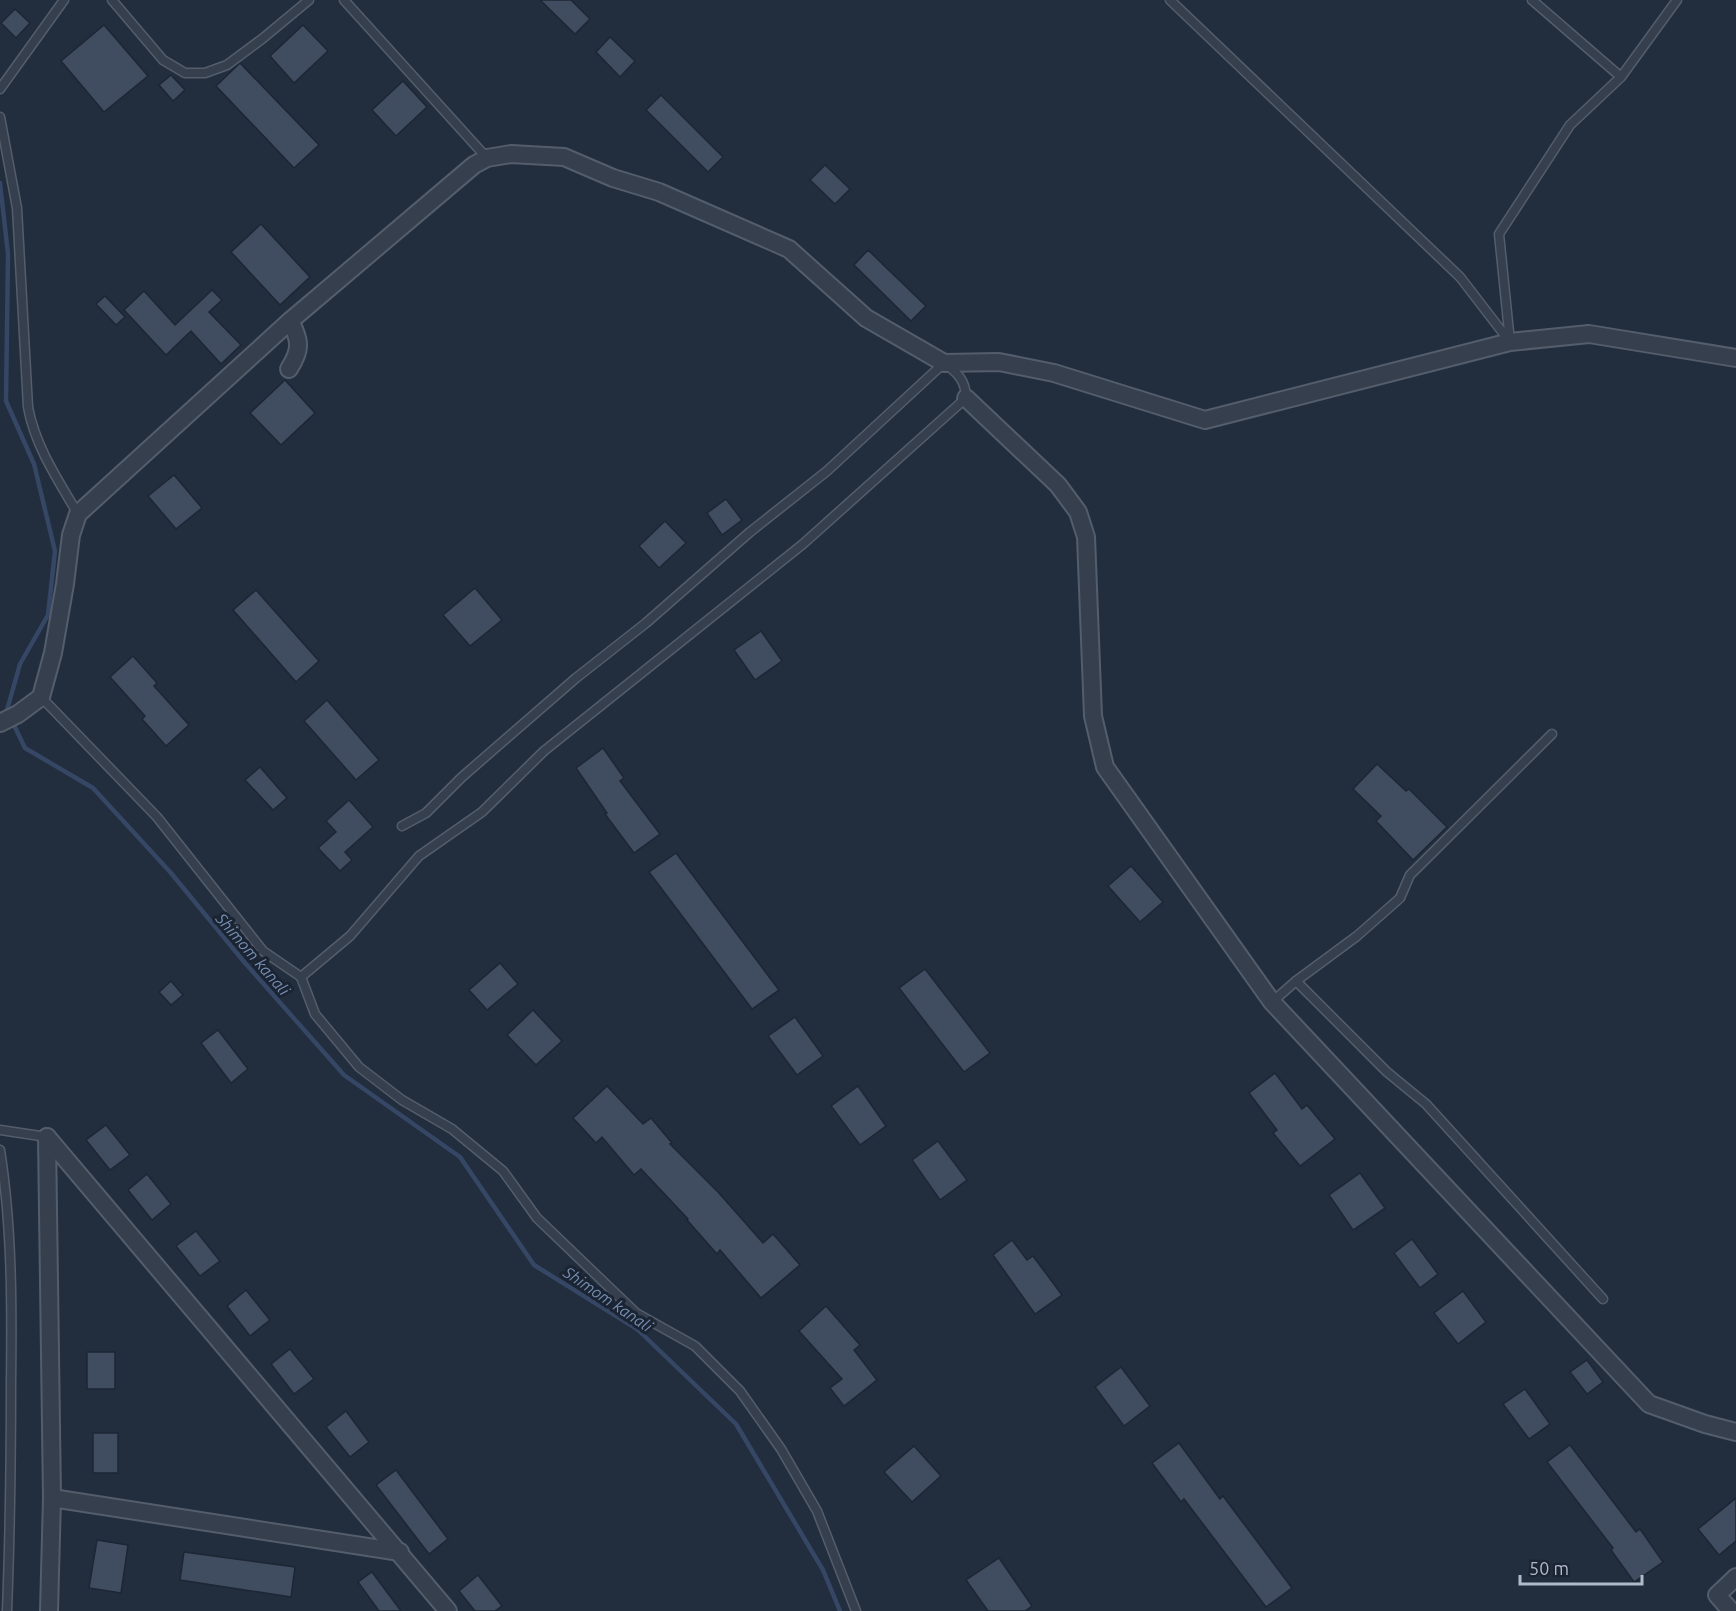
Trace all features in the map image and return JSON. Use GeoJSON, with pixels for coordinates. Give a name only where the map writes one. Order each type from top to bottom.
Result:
{"type":"FeatureCollection","features":[{"type":"Feature","properties":{"kind":"street"},"geometry":{"type":"LineString","coordinates":[[0,723],[18,714],[41,697],[53,653],[71,535],[78,514],[290,321],[474,165],[487,158],[511,154],[564,157],[613,178],[659,192],[789,249],[866,318],[944,363],[999,362],[1054,373],[1205,420],[1510,342],[1589,334],[1736,357]]}},
{"type":"Feature","properties":{"kind":"street"},"geometry":{"type":"LineString","coordinates":[[289,369],[298,354],[298,341],[290,321]]}},
{"type":"Feature","properties":{"kind":"street"},"geometry":{"type":"LineString","coordinates":[[966,398],[1058,485],[1078,512],[1086,537],[1093,716],[1106,767],[1272,1002],[1649,1404],[1705,1424],[1736,1432]]}},
{"type":"Feature","properties":{"kind":"street"},"geometry":{"type":"LineString","coordinates":[[47,1137],[52,1498],[49,1611]]}},
{"type":"Feature","properties":{"kind":"street"},"geometry":{"type":"LineString","coordinates":[[47,1137],[448,1611]]}},
{"type":"Feature","properties":{"kind":"street"},"geometry":{"type":"LineString","coordinates":[[52,1498],[400,1552]]}},
{"type":"Feature","properties":{"kind":"street"},"geometry":{"type":"LineString","coordinates":[[1731,1611],[1717,1594],[1736,1577]]}},
{"type":"Feature","properties":{"kind":"lane"},"geometry":{"type":"LineString","coordinates":[[0,89],[64,0]]}},
{"type":"Feature","properties":{"kind":"lane"},"geometry":{"type":"LineString","coordinates":[[112,0],[163,60],[185,73],[205,73],[226,64],[262,39],[309,0]]}},
{"type":"Feature","properties":{"kind":"lane"},"geometry":{"type":"LineString","coordinates":[[344,0],[487,158]]}},
{"type":"Feature","properties":{"kind":"lane"},"geometry":{"type":"LineString","coordinates":[[1170,0],[1460,277],[1510,342]]}},
{"type":"Feature","properties":{"kind":"lane"},"geometry":{"type":"LineString","coordinates":[[1532,0],[1621,77]]}},
{"type":"Feature","properties":{"kind":"lane"},"geometry":{"type":"LineString","coordinates":[[1510,342],[1499,234],[1570,125],[1621,77],[1677,0]]}},
{"type":"Feature","properties":{"kind":"lane"},"geometry":{"type":"LineString","coordinates":[[0,117],[17,208],[28,407],[41,448],[78,514]]}},
{"type":"Feature","properties":{"kind":"lane"},"geometry":{"type":"LineString","coordinates":[[300,977],[350,936],[419,856],[482,812],[544,751],[803,544],[966,398],[966,390],[957,372],[944,363],[827,471],[750,532],[646,623],[576,678],[462,777],[426,813],[402,826]]}},
{"type":"Feature","properties":{"kind":"lane"},"geometry":{"type":"LineString","coordinates":[[41,697],[157,818],[263,951],[300,977],[315,1014],[359,1066],[402,1100],[452,1129],[503,1171],[537,1218],[636,1314],[695,1346],[740,1390],[781,1449],[817,1511],[856,1611]]}},
{"type":"Feature","properties":{"kind":"lane"},"geometry":{"type":"LineString","coordinates":[[1272,1002],[1296,981],[1357,936],[1401,898],[1410,875],[1552,734]]}},
{"type":"Feature","properties":{"kind":"lane"},"geometry":{"type":"LineString","coordinates":[[1296,981],[1387,1072],[1426,1104],[1603,1299]]}},
{"type":"Feature","properties":{"kind":"lane"},"geometry":{"type":"LineString","coordinates":[[0,1130],[47,1137]]}},
{"type":"Feature","properties":{"kind":"lane"},"geometry":{"type":"LineString","coordinates":[[0,1150],[7,1193],[12,1330],[7,1611]]}},
{"type":"Feature","properties":{"kind":"building"},"geometry":{"type":"Polygon","coordinates":[[[540,0],[571,0],[590,19],[575,34],[540,0]]]}},
{"type":"Feature","properties":{"kind":"building"},"geometry":{"type":"Polygon","coordinates":[[[15,9],[30,23],[16,38],[1,23],[15,9]]]}},
{"type":"Feature","properties":{"kind":"building"},"geometry":{"type":"Polygon","coordinates":[[[104,25],[148,76],[104,112],[61,61],[104,25]]]}},
{"type":"Feature","properties":{"kind":"building"},"geometry":{"type":"Polygon","coordinates":[[[303,25],[328,51],[294,83],[270,56],[303,25]]]}},
{"type":"Feature","properties":{"kind":"building"},"geometry":{"type":"Polygon","coordinates":[[[610,37],[635,61],[620,77],[596,52],[610,37]]]}},
{"type":"Feature","properties":{"kind":"building"},"geometry":{"type":"Polygon","coordinates":[[[240,63],[319,145],[294,168],[216,86],[240,63]]]}},
{"type":"Feature","properties":{"kind":"building"},"geometry":{"type":"Polygon","coordinates":[[[171,75],[185,90],[173,101],[159,85],[171,75]]]}},
{"type":"Feature","properties":{"kind":"building"},"geometry":{"type":"Polygon","coordinates":[[[403,81],[427,107],[396,136],[372,110],[403,81]]]}},
{"type":"Feature","properties":{"kind":"building"},"geometry":{"type":"Polygon","coordinates":[[[661,95],[723,157],[708,172],[646,110],[661,95]]]}},
{"type":"Feature","properties":{"kind":"building"},"geometry":{"type":"Polygon","coordinates":[[[825,165],[850,189],[835,204],[810,180],[825,165]]]}},
{"type":"Feature","properties":{"kind":"building"},"geometry":{"type":"Polygon","coordinates":[[[261,224],[310,277],[280,305],[231,252],[261,224]]]}},
{"type":"Feature","properties":{"kind":"building"},"geometry":{"type":"Polygon","coordinates":[[[868,250],[926,306],[911,321],[854,265],[868,250]]]}},
{"type":"Feature","properties":{"kind":"building"},"geometry":{"type":"Polygon","coordinates":[[[212,290],[222,300],[209,312],[241,345],[221,364],[191,331],[166,355],[124,310],[144,291],[175,325],[212,290]]]}},
{"type":"Feature","properties":{"kind":"building"},"geometry":{"type":"Polygon","coordinates":[[[105,296],[125,317],[116,325],[96,304],[105,296]]]}},
{"type":"Feature","properties":{"kind":"building"},"geometry":{"type":"Polygon","coordinates":[[[285,380],[315,413],[281,445],[250,413],[285,380]]]}},
{"type":"Feature","properties":{"kind":"building"},"geometry":{"type":"Polygon","coordinates":[[[174,475],[202,508],[176,529],[148,496],[174,475]]]}},
{"type":"Feature","properties":{"kind":"building"},"geometry":{"type":"Polygon","coordinates":[[[726,499],[742,520],[722,535],[707,513],[726,499]]]}},
{"type":"Feature","properties":{"kind":"building"},"geometry":{"type":"Polygon","coordinates":[[[665,521],[686,543],[659,568],[639,546],[665,521]]]}},
{"type":"Feature","properties":{"kind":"building"},"geometry":{"type":"Polygon","coordinates":[[[475,588],[502,620],[470,646],[443,615],[475,588]]]}},
{"type":"Feature","properties":{"kind":"building"},"geometry":{"type":"Polygon","coordinates":[[[256,590],[319,661],[296,682],[233,610],[256,590]]]}},
{"type":"Feature","properties":{"kind":"building"},"geometry":{"type":"Polygon","coordinates":[[[761,631],[782,661],[755,680],[734,650],[761,631]]]}},
{"type":"Feature","properties":{"kind":"building"},"geometry":{"type":"Polygon","coordinates":[[[133,656],[157,683],[154,686],[189,725],[166,746],[142,719],[145,716],[110,677],[133,656]]]}},
{"type":"Feature","properties":{"kind":"building"},"geometry":{"type":"Polygon","coordinates":[[[327,700],[379,760],[356,780],[304,721],[327,700]]]}},
{"type":"Feature","properties":{"kind":"building"},"geometry":{"type":"Polygon","coordinates":[[[603,748],[624,778],[620,781],[660,834],[634,853],[605,814],[607,813],[576,768],[603,748]]]}},
{"type":"Feature","properties":{"kind":"building"},"geometry":{"type":"Polygon","coordinates":[[[1377,764],[1406,791],[1409,789],[1447,827],[1413,860],[1376,821],[1381,816],[1353,789],[1377,764]]]}},
{"type":"Feature","properties":{"kind":"building"},"geometry":{"type":"Polygon","coordinates":[[[260,767],[287,798],[273,810],[245,780],[260,767]]]}},
{"type":"Feature","properties":{"kind":"building"},"geometry":{"type":"Polygon","coordinates":[[[349,800],[373,827],[345,852],[352,860],[340,871],[318,848],[336,832],[326,821],[349,800]]]}},
{"type":"Feature","properties":{"kind":"building"},"geometry":{"type":"Polygon","coordinates":[[[676,853],[779,990],[752,1009],[649,872],[676,853]]]}},
{"type":"Feature","properties":{"kind":"building"},"geometry":{"type":"Polygon","coordinates":[[[1131,866],[1163,902],[1140,922],[1108,886],[1131,866]]]}},
{"type":"Feature","properties":{"kind":"building"},"geometry":{"type":"Polygon","coordinates":[[[500,963],[518,984],[487,1010],[469,990],[500,963]]]}},
{"type":"Feature","properties":{"kind":"building"},"geometry":{"type":"Polygon","coordinates":[[[925,969],[990,1053],[964,1072],[899,988],[925,969]]]}},
{"type":"Feature","properties":{"kind":"building"},"geometry":{"type":"Polygon","coordinates":[[[171,981],[183,995],[171,1005],[159,992],[171,981]]]}},
{"type":"Feature","properties":{"kind":"building"},"geometry":{"type":"Polygon","coordinates":[[[533,1010],[562,1041],[536,1065],[507,1035],[533,1010]]]}},
{"type":"Feature","properties":{"kind":"building"},"geometry":{"type":"Polygon","coordinates":[[[795,1017],[823,1056],[797,1075],[768,1036],[795,1017]]]}},
{"type":"Feature","properties":{"kind":"building"},"geometry":{"type":"Polygon","coordinates":[[[218,1030],[248,1069],[231,1083],[201,1043],[218,1030]]]}},
{"type":"Feature","properties":{"kind":"building"},"geometry":{"type":"Polygon","coordinates":[[[1275,1073],[1302,1109],[1307,1105],[1335,1139],[1300,1166],[1273,1133],[1277,1130],[1249,1093],[1275,1073]]]}},
{"type":"Feature","properties":{"kind":"building"},"geometry":{"type":"Polygon","coordinates":[[[607,1086],[643,1124],[651,1118],[672,1143],[670,1144],[718,1192],[763,1243],[773,1234],[800,1265],[761,1298],[720,1250],[717,1254],[641,1169],[634,1175],[602,1137],[596,1143],[573,1118],[607,1086]]]}},
{"type":"Feature","properties":{"kind":"building"},"geometry":{"type":"Polygon","coordinates":[[[858,1086],[886,1126],[860,1145],[831,1106],[858,1086]]]}},
{"type":"Feature","properties":{"kind":"building"},"geometry":{"type":"Polygon","coordinates":[[[106,1125],[130,1155],[110,1170],[86,1140],[106,1125]]]}},
{"type":"Feature","properties":{"kind":"building"},"geometry":{"type":"Polygon","coordinates":[[[938,1141],[967,1180],[940,1200],[912,1160],[938,1141]]]}},
{"type":"Feature","properties":{"kind":"building"},"geometry":{"type":"Polygon","coordinates":[[[1360,1173],[1385,1208],[1353,1230],[1329,1195],[1360,1173]]]}},
{"type":"Feature","properties":{"kind":"building"},"geometry":{"type":"Polygon","coordinates":[[[147,1174],[171,1204],[152,1220],[128,1190],[147,1174]]]}},
{"type":"Feature","properties":{"kind":"building"},"geometry":{"type":"Polygon","coordinates":[[[196,1231],[220,1261],[200,1276],[176,1246],[196,1231]]]}},
{"type":"Feature","properties":{"kind":"building"},"geometry":{"type":"Polygon","coordinates":[[[1412,1239],[1438,1274],[1420,1288],[1394,1253],[1412,1239]]]}},
{"type":"Feature","properties":{"kind":"building"},"geometry":{"type":"Polygon","coordinates":[[[1012,1240],[1027,1260],[1033,1256],[1062,1295],[1035,1314],[993,1255],[1012,1240]]]}},
{"type":"Feature","properties":{"kind":"building"},"geometry":{"type":"Polygon","coordinates":[[[246,1290],[270,1320],[250,1336],[227,1306],[246,1290]]]}},
{"type":"Feature","properties":{"kind":"building"},"geometry":{"type":"Polygon","coordinates":[[[1463,1291],[1486,1322],[1458,1344],[1434,1313],[1463,1291]]]}},
{"type":"Feature","properties":{"kind":"building"},"geometry":{"type":"Polygon","coordinates":[[[826,1306],[860,1345],[854,1350],[877,1380],[844,1406],[830,1388],[842,1379],[799,1331],[826,1306]]]}},
{"type":"Feature","properties":{"kind":"building"},"geometry":{"type":"Polygon","coordinates":[[[290,1349],[314,1379],[294,1394],[271,1364],[290,1349]]]}},
{"type":"Feature","properties":{"kind":"building"},"geometry":{"type":"Polygon","coordinates":[[[87,1352],[115,1352],[115,1389],[87,1389],[87,1352]]]}},
{"type":"Feature","properties":{"kind":"building"},"geometry":{"type":"Polygon","coordinates":[[[1587,1360],[1603,1382],[1587,1394],[1570,1372],[1587,1360]]]}},
{"type":"Feature","properties":{"kind":"building"},"geometry":{"type":"Polygon","coordinates":[[[1121,1367],[1150,1406],[1124,1426],[1095,1387],[1121,1367]]]}},
{"type":"Feature","properties":{"kind":"building"},"geometry":{"type":"Polygon","coordinates":[[[1525,1389],[1550,1424],[1529,1439],[1503,1404],[1525,1389]]]}},
{"type":"Feature","properties":{"kind":"building"},"geometry":{"type":"Polygon","coordinates":[[[346,1411],[369,1442],[350,1457],[326,1427],[346,1411]]]}},
{"type":"Feature","properties":{"kind":"building"},"geometry":{"type":"Polygon","coordinates":[[[93,1433],[118,1433],[118,1473],[93,1473],[93,1433]]]}},
{"type":"Feature","properties":{"kind":"building"},"geometry":{"type":"Polygon","coordinates":[[[1179,1443],[1220,1499],[1223,1496],[1292,1588],[1266,1607],[1184,1499],[1181,1502],[1152,1463],[1179,1443]]]}},
{"type":"Feature","properties":{"kind":"building"},"geometry":{"type":"Polygon","coordinates":[[[1570,1445],[1636,1532],[1640,1529],[1663,1562],[1634,1582],[1611,1550],[1613,1548],[1547,1462],[1570,1445]]]}},
{"type":"Feature","properties":{"kind":"building"},"geometry":{"type":"Polygon","coordinates":[[[914,1446],[941,1476],[912,1502],[884,1472],[914,1446]]]}},
{"type":"Feature","properties":{"kind":"building"},"geometry":{"type":"Polygon","coordinates":[[[396,1470],[448,1539],[429,1554],[376,1485],[396,1470]]]}},
{"type":"Feature","properties":{"kind":"building"},"geometry":{"type":"Polygon","coordinates":[[[1736,1498],[1736,1541],[1719,1555],[1698,1529],[1736,1498]]]}},
{"type":"Feature","properties":{"kind":"building"},"geometry":{"type":"Polygon","coordinates":[[[97,1540],[128,1545],[121,1593],[89,1588],[97,1540]]]}},
{"type":"Feature","properties":{"kind":"building"},"geometry":{"type":"Polygon","coordinates":[[[184,1552],[295,1567],[291,1597],[180,1580],[184,1552]]]}},
{"type":"Feature","properties":{"kind":"building"},"geometry":{"type":"Polygon","coordinates":[[[999,1558],[1032,1606],[1025,1611],[988,1611],[966,1580],[999,1558]]]}},
{"type":"Feature","properties":{"kind":"building"},"geometry":{"type":"Polygon","coordinates":[[[372,1572],[401,1611],[379,1611],[358,1582],[372,1572]]]}},
{"type":"Feature","properties":{"kind":"building"},"geometry":{"type":"Polygon","coordinates":[[[478,1575],[502,1606],[495,1611],[475,1611],[459,1591],[478,1575]]]}},
{"type":"Feature","properties":{"kind":"waterway","name":"Shimom kanali"},"geometry":{"type":"LineString","coordinates":[[0,183],[8,254],[6,401],[34,464],[55,551],[48,615],[20,664],[7,710],[9,714]]}},
{"type":"Feature","properties":{"kind":"waterway","name":"Shimom kanali"},"geometry":{"type":"LineString","coordinates":[[12,721],[25,748],[93,788],[171,873],[245,963],[344,1075],[460,1157],[534,1265],[637,1329],[736,1424],[823,1570],[840,1611]]}}]}
